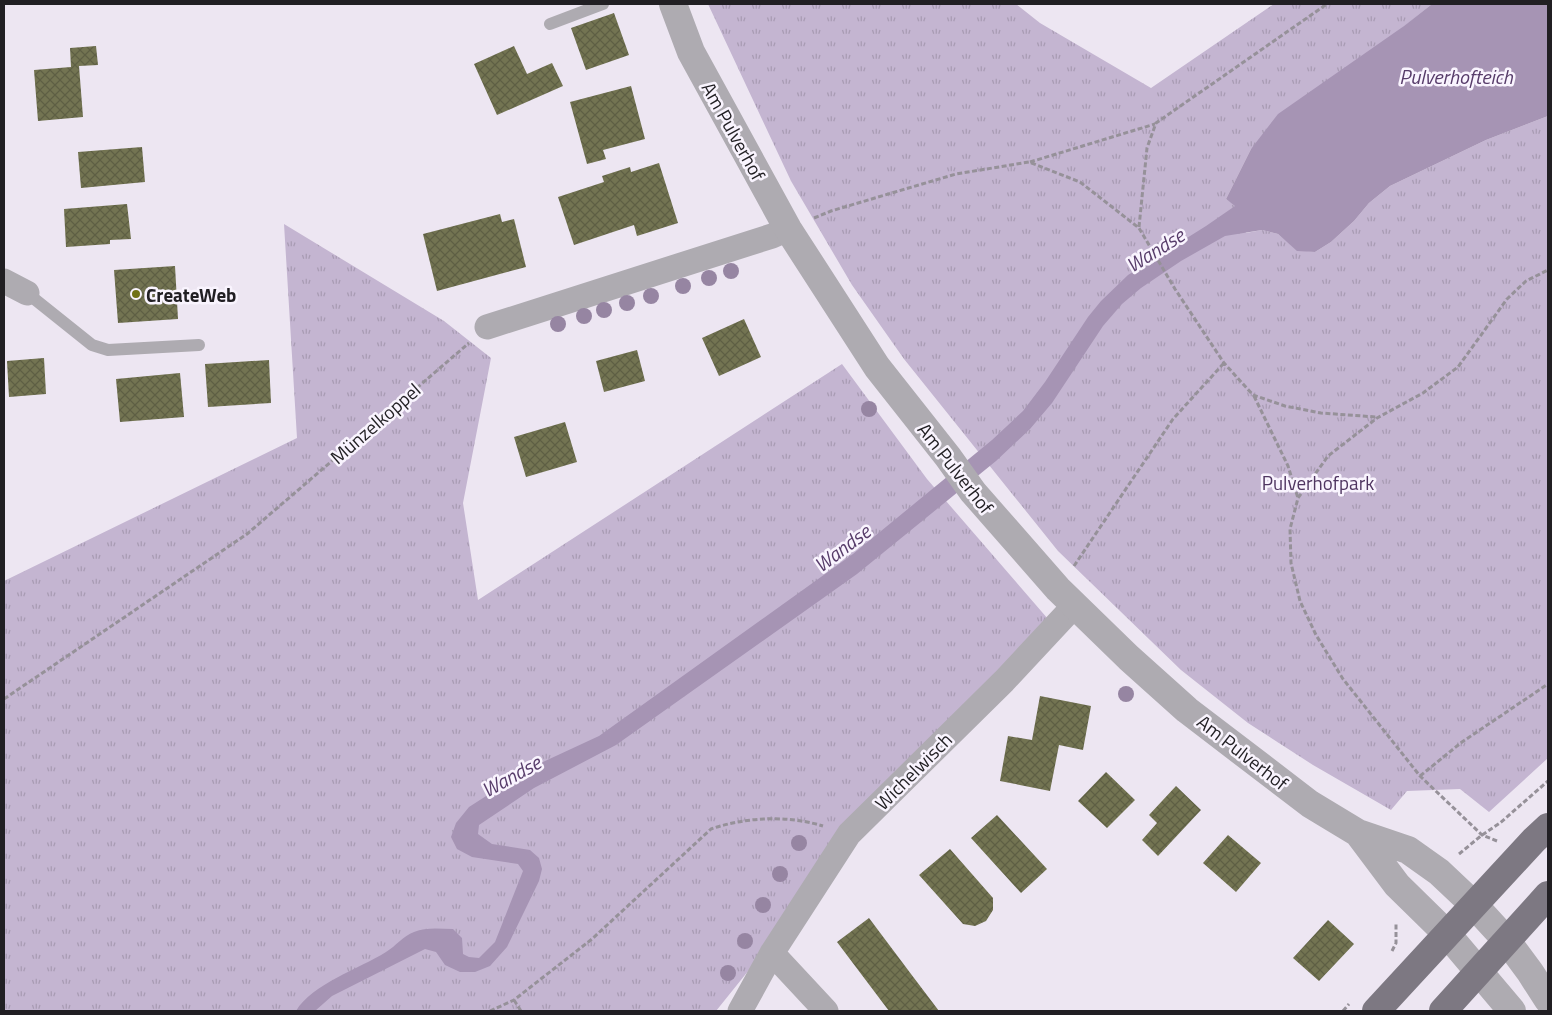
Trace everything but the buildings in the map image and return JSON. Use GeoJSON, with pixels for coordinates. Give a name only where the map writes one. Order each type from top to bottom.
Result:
{"type":"FeatureCollection","features":[{"type":"Feature","properties":{"kind":"main road"},"geometry":{"type":"LineString","coordinates":[[1365,1005],[1446,934],[1548,827]]}},
{"type":"Feature","properties":{"kind":"main road"},"geometry":{"type":"LineString","coordinates":[[1443,1011],[1548,895]]}},
{"type":"Feature","properties":{"kind":"street","name":"Am Pulverhof"},"geometry":{"type":"LineString","coordinates":[[673,4],[691,52],[788,229],[877,367],[973,492],[1066,598],[1187,710],[1310,804],[1358,833],[1408,850],[1439,872],[1474,905],[1507,941],[1540,985],[1548,1000]]}},
{"type":"Feature","properties":{"kind":"street"},"geometry":{"type":"LineString","coordinates":[[487,327],[772,236],[788,229]]}},
{"type":"Feature","properties":{"kind":"street"},"geometry":{"type":"LineString","coordinates":[[4,281],[27,293]]}},
{"type":"Feature","properties":{"kind":"street","name":"Wichelwisch"},"geometry":{"type":"LineString","coordinates":[[740,1011],[772,953],[849,834],[1004,681],[1066,598]]}},
{"type":"Feature","properties":{"kind":"street","name":"Am Pulverhof"},"geometry":{"type":"LineString","coordinates":[[1358,833],[1397,885],[1446,934],[1512,1011]]}},
{"type":"Feature","properties":{"kind":"street"},"geometry":{"type":"LineString","coordinates":[[772,953],[826,1011]]}},
{"type":"Feature","properties":{"kind":"lane"},"geometry":{"type":"LineString","coordinates":[[550,24],[603,4]]}},
{"type":"Feature","properties":{"kind":"lane"},"geometry":{"type":"LineString","coordinates":[[27,293],[92,345],[108,350],[199,345]]}},
{"type":"Feature","properties":{"kind":"path"},"geometry":{"type":"LineString","coordinates":[[788,229],[831,211],[956,174],[1029,162],[1156,123],[1327,4]]}},
{"type":"Feature","properties":{"kind":"path"},"geometry":{"type":"LineString","coordinates":[[1139,228],[1147,148],[1156,123]]}},
{"type":"Feature","properties":{"kind":"path"},"geometry":{"type":"LineString","coordinates":[[1029,162],[1080,182],[1139,228],[1175,289],[1224,363],[1253,395],[1288,466],[1298,498]]}},
{"type":"Feature","properties":{"kind":"path"},"geometry":{"type":"LineString","coordinates":[[1516,859],[1495,839],[1482,835],[1420,776],[1343,679],[1316,635],[1300,601],[1291,563],[1290,528],[1298,498],[1328,456],[1377,418],[1424,393],[1458,367],[1507,299],[1526,281],[1548,270]]}},
{"type":"Feature","properties":{"kind":"path","name":"Münzelkoppel"},"geometry":{"type":"LineString","coordinates":[[4,699],[247,534],[487,327]]}},
{"type":"Feature","properties":{"kind":"path"},"geometry":{"type":"LineString","coordinates":[[1066,598],[1173,419],[1224,363]]}},
{"type":"Feature","properties":{"kind":"path"},"geometry":{"type":"LineString","coordinates":[[1253,395],[1284,406],[1321,413],[1377,418]]}},
{"type":"Feature","properties":{"kind":"path"},"geometry":{"type":"LineString","coordinates":[[1420,776],[1462,742],[1548,684]]}},
{"type":"Feature","properties":{"kind":"path"},"geometry":{"type":"LineString","coordinates":[[1482,835],[1500,823],[1548,781]]}},
{"type":"Feature","properties":{"kind":"path"},"geometry":{"type":"LineString","coordinates":[[490,1011],[514,1000],[592,939],[711,829],[729,823],[777,818],[811,822],[849,834]]}},
{"type":"Feature","properties":{"kind":"path"},"geometry":{"type":"LineString","coordinates":[[1390,957],[1396,943],[1396,924],[1414,903]]}},
{"type":"Feature","properties":{"kind":"path"},"geometry":{"type":"LineString","coordinates":[[514,1000],[521,1011]]}},
{"type":"Feature","properties":{"kind":"path"},"geometry":{"type":"LineString","coordinates":[[1343,1011],[1365,1005]]}},
{"type":"Feature","properties":{"kind":"green space","name":"Pulverhofpark"},"geometry":{"type":"Polygon","coordinates":[[[708,4],[1016,4],[1040,23],[1151,88],[1274,4],[1432,4],[1251,149],[1226,199],[1235,205],[1246,233],[1262,230],[1278,234],[1297,250],[1315,252],[1331,242],[1354,221],[1369,203],[1390,186],[1486,140],[1548,116],[1548,758],[1489,812],[1460,789],[1407,791],[1391,810],[1313,765],[1248,723],[1181,670],[1058,551],[904,359],[852,285],[791,181],[708,4]]]}},
{"type":"Feature","properties":{"kind":"green space"},"geometry":{"type":"Polygon","coordinates":[[[284,224],[444,321],[491,358],[463,503],[478,600],[842,364],[927,479],[1048,619],[757,960],[716,1011],[4,1011],[4,581],[297,438],[284,224]]]}},
{"type":"Feature","properties":{"kind":"water","name":"Pulverhofteich"},"geometry":{"type":"Polygon","coordinates":[[[1432,4],[1548,4],[1548,116],[1486,140],[1390,186],[1369,203],[1354,221],[1331,242],[1315,252],[1297,251],[1278,234],[1262,230],[1225,236],[1181,261],[1141,288],[1122,304],[1103,326],[1052,403],[1030,429],[996,461],[857,574],[616,745],[534,788],[479,825],[478,834],[492,844],[530,850],[539,858],[542,869],[539,881],[507,947],[490,966],[475,972],[460,972],[445,965],[436,952],[425,949],[332,996],[315,1011],[296,1011],[303,1001],[324,985],[386,952],[406,936],[419,930],[453,929],[462,938],[463,954],[479,958],[495,942],[523,871],[518,864],[472,857],[457,849],[451,837],[456,823],[469,807],[530,768],[599,736],[853,554],[992,440],[1023,411],[1045,382],[1088,317],[1101,301],[1128,275],[1235,206],[1226,199],[1251,149],[1278,114],[1404,26],[1432,4]]]}},
{"type":"Feature","properties":{"kind":"place","name":"CreateWeb"},"geometry":{"type":"Point","coordinates":[136,294]}},
{"type":"Feature","properties":{"kind":"water label","name":"Wandse"},"geometry":{"type":"Point","coordinates":[1155,250]}},
{"type":"Feature","properties":{"kind":"water label","name":"Wandse"},"geometry":{"type":"Point","coordinates":[842,548]}},
{"type":"Feature","properties":{"kind":"water label","name":"Wandse"},"geometry":{"type":"Point","coordinates":[511,776]}}]}
